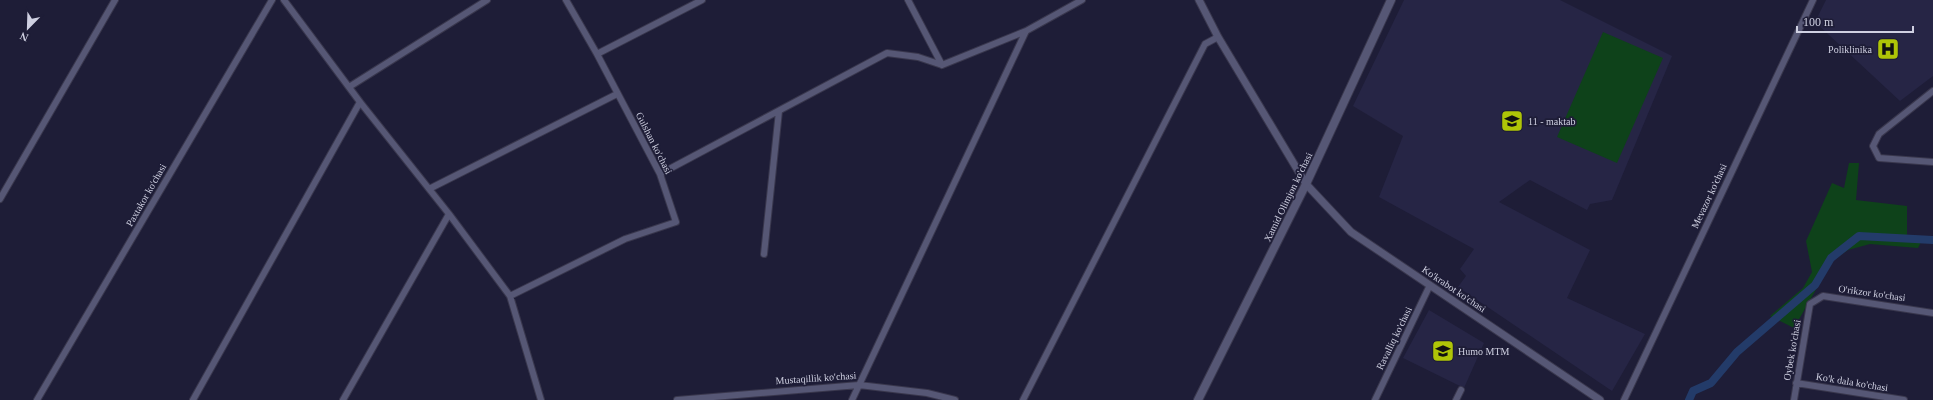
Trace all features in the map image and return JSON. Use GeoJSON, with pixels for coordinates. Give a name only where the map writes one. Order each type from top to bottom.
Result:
{"type":"FeatureCollection","features":[{"type":"Feature","properties":{"kind":"main road","name":"Xamid Olimjon ko'chasi"},"geometry":{"type":"LineString","coordinates":[[1198,400],[1306,184],[1391,0]]}},
{"type":"Feature","properties":{"kind":"street"},"geometry":{"type":"LineString","coordinates":[[0,199],[115,0]]}},
{"type":"Feature","properties":{"kind":"street","name":"Paxtakor ko'chasi"},"geometry":{"type":"LineString","coordinates":[[37,400],[272,0]]}},
{"type":"Feature","properties":{"kind":"street"},"geometry":{"type":"LineString","coordinates":[[284,0],[360,102],[449,214],[510,296],[541,400]]}},
{"type":"Feature","properties":{"kind":"street"},"geometry":{"type":"LineString","coordinates":[[349,87],[487,0]]}},
{"type":"Feature","properties":{"kind":"street","name":"Gulshan ko'chasi"},"geometry":{"type":"LineString","coordinates":[[510,296],[625,238],[676,222],[660,174],[597,54],[566,0]]}},
{"type":"Feature","properties":{"kind":"street"},"geometry":{"type":"LineString","coordinates":[[597,54],[702,0]]}},
{"type":"Feature","properties":{"kind":"street"},"geometry":{"type":"LineString","coordinates":[[908,0],[942,65]]}},
{"type":"Feature","properties":{"kind":"street"},"geometry":{"type":"LineString","coordinates":[[660,174],[888,53],[918,57],[942,65],[1026,32],[1082,0]]}},
{"type":"Feature","properties":{"kind":"street","name":"Ko'krabot ko'chasi"},"geometry":{"type":"LineString","coordinates":[[1198,0],[1218,37],[1306,184],[1351,232],[1600,400]]}},
{"type":"Feature","properties":{"kind":"street","name":"Mevazor ko'chasi"},"geometry":{"type":"LineString","coordinates":[[1624,400],[1813,0]]}},
{"type":"Feature","properties":{"kind":"street"},"geometry":{"type":"LineString","coordinates":[[852,400],[1026,32]]}},
{"type":"Feature","properties":{"kind":"street"},"geometry":{"type":"LineString","coordinates":[[1023,400],[1205,44],[1218,37]]}},
{"type":"Feature","properties":{"kind":"street"},"geometry":{"type":"LineString","coordinates":[[1933,91],[1879,134],[1873,146],[1879,158],[1933,162]]}},
{"type":"Feature","properties":{"kind":"street"},"geometry":{"type":"LineString","coordinates":[[429,189],[617,94]]}},
{"type":"Feature","properties":{"kind":"street"},"geometry":{"type":"LineString","coordinates":[[194,400],[360,102]]}},
{"type":"Feature","properties":{"kind":"street"},"geometry":{"type":"LineString","coordinates":[[764,254],[779,111]]}},
{"type":"Feature","properties":{"kind":"street"},"geometry":{"type":"LineString","coordinates":[[343,400],[449,214]]}},
{"type":"Feature","properties":{"kind":"street","name":"Ravalliq ko'chasi"},"geometry":{"type":"LineString","coordinates":[[1375,400],[1430,285]]}},
{"type":"Feature","properties":{"kind":"street","name":"O'rikzor ko'chasi"},"geometry":{"type":"LineString","coordinates":[[1810,304],[1823,296],[1933,312]]}},
{"type":"Feature","properties":{"kind":"street","name":"Oybek ko'chasi"},"geometry":{"type":"LineString","coordinates":[[1794,400],[1810,304]]}},
{"type":"Feature","properties":{"kind":"street","name":"Mustaqillik ko'chasi"},"geometry":{"type":"LineString","coordinates":[[676,400],[859,384],[927,393],[955,400]]}},
{"type":"Feature","properties":{"kind":"street","name":"Ko'k dala ko'chasi"},"geometry":{"type":"LineString","coordinates":[[1796,384],[1904,400]]}},
{"type":"Feature","properties":{"kind":"street"},"geometry":{"type":"LineString","coordinates":[[1456,400],[1461,390]]}},
{"type":"Feature","properties":{"kind":"shaded area","name":"11 - maktab"},"geometry":{"type":"Polygon","coordinates":[[[1404,0],[1560,0],[1672,56],[1612,200],[1590,204],[1587,210],[1530,180],[1499,202],[1590,250],[1567,298],[1645,334],[1612,391],[1458,287],[1466,276],[1460,269],[1474,249],[1379,197],[1403,136],[1353,106],[1404,0]]]}},
{"type":"Feature","properties":{"kind":"shaded area","name":"Poliklinika"},"geometry":{"type":"Polygon","coordinates":[[[1826,0],[1933,0],[1933,76],[1900,101],[1815,22],[1826,0]]]}},
{"type":"Feature","properties":{"kind":"shaded area","name":"Humo MTM"},"geometry":{"type":"Polygon","coordinates":[[[1429,310],[1484,343],[1464,388],[1403,358],[1429,310]]]}},
{"type":"Feature","properties":{"kind":"green space"},"geometry":{"type":"Polygon","coordinates":[[[1603,32],[1663,58],[1617,163],[1557,137],[1603,32]]]}},
{"type":"Feature","properties":{"kind":"green space"},"geometry":{"type":"Polygon","coordinates":[[[1849,163],[1859,163],[1856,200],[1907,206],[1907,236],[1923,238],[1918,248],[1870,244],[1848,250],[1833,260],[1794,328],[1770,316],[1803,288],[1812,272],[1806,241],[1832,183],[1844,188],[1849,163]]]}},
{"type":"Feature","properties":{"kind":"waterway"},"geometry":{"type":"LineString","coordinates":[[1689,400],[1693,391],[1711,383],[1737,352],[1815,285],[1831,258],[1859,236],[1933,240]]}},
{"type":"Feature","properties":{"kind":"place","name":"Poliklinika"},"geometry":{"type":"Point","coordinates":[1888,49]}},
{"type":"Feature","properties":{"kind":"place","name":"11 - maktab"},"geometry":{"type":"Point","coordinates":[1512,121]}},
{"type":"Feature","properties":{"kind":"place","name":"Humo MTM"},"geometry":{"type":"Point","coordinates":[1443,351]}}]}
